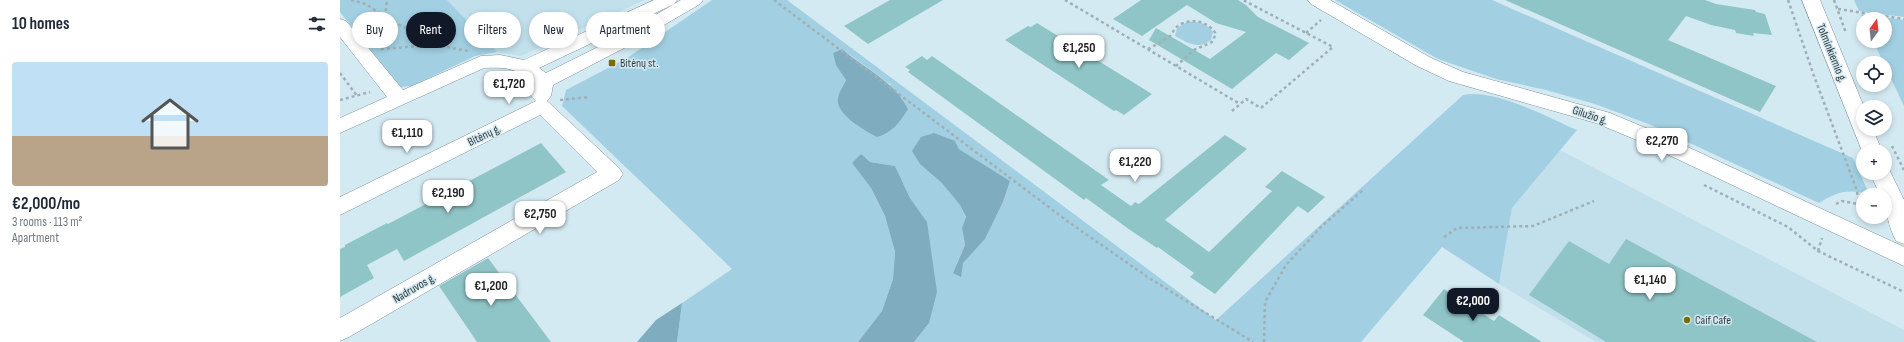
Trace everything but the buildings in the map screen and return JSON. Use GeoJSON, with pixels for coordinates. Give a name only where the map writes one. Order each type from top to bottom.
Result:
{"type":"FeatureCollection","features":[{"type":"Feature","properties":{"kind":"street"},"geometry":{"type":"LineString","coordinates":[[526,66],[668,0]]}},
{"type":"Feature","properties":{"kind":"street"},"geometry":{"type":"LineString","coordinates":[[542,106],[541,92],[544,82],[622,42],[694,0]]}},
{"type":"Feature","properties":{"kind":"street","name":"Gilužio g."},"geometry":{"type":"LineString","coordinates":[[1318,0],[1424,62],[1456,77],[1603,118],[1646,136],[1904,258]]}},
{"type":"Feature","properties":{"kind":"street","name":"Tolminkiemio g."},"geometry":{"type":"LineString","coordinates":[[1811,0],[1869,144]]}},
{"type":"Feature","properties":{"kind":"street"},"geometry":{"type":"LineString","coordinates":[[340,25],[394,92]]}},
{"type":"Feature","properties":{"kind":"street"},"geometry":{"type":"LineString","coordinates":[[340,126],[394,92],[481,62],[500,61],[526,66],[544,82]]}},
{"type":"Feature","properties":{"kind":"street","name":"Bitėnų g."},"geometry":{"type":"LineString","coordinates":[[340,207],[542,106]]}},
{"type":"Feature","properties":{"kind":"street","name":"Nadruvos g."},"geometry":{"type":"LineString","coordinates":[[340,330],[612,174],[542,106]]}},
{"type":"Feature","properties":{"kind":"street"},"geometry":{"type":"LineString","coordinates":[[1884,180],[1899,213],[1904,235]]}},
{"type":"Feature","properties":{"kind":"path"},"geometry":{"type":"LineString","coordinates":[[350,0],[366,4],[378,12]]}},
{"type":"Feature","properties":{"kind":"path"},"geometry":{"type":"LineString","coordinates":[[386,12],[387,0]]}},
{"type":"Feature","properties":{"kind":"path"},"geometry":{"type":"LineString","coordinates":[[774,0],[1070,223],[1149,278],[1253,342]]}},
{"type":"Feature","properties":{"kind":"path"},"geometry":{"type":"LineString","coordinates":[[1065,0],[1240,104]]}},
{"type":"Feature","properties":{"kind":"path"},"geometry":{"type":"LineString","coordinates":[[1232,111],[1246,99],[1261,108],[1333,47],[1243,0]]}},
{"type":"Feature","properties":{"kind":"path"},"geometry":{"type":"LineString","coordinates":[[1788,0],[1814,76],[1856,188]]}},
{"type":"Feature","properties":{"kind":"path"},"geometry":{"type":"LineString","coordinates":[[1838,9],[1904,19]]}},
{"type":"Feature","properties":{"kind":"path"},"geometry":{"type":"LineString","coordinates":[[1148,49],[1168,38],[1176,27],[1184,22],[1195,20],[1212,27],[1216,34],[1212,42],[1194,50],[1176,66]]}},
{"type":"Feature","properties":{"kind":"path"},"geometry":{"type":"LineString","coordinates":[[360,50],[406,47]]}},
{"type":"Feature","properties":{"kind":"path"},"geometry":{"type":"LineString","coordinates":[[452,48],[472,52]]}},
{"type":"Feature","properties":{"kind":"path"},"geometry":{"type":"LineString","coordinates":[[340,73],[357,96]]}},
{"type":"Feature","properties":{"kind":"path"},"geometry":{"type":"LineString","coordinates":[[340,100],[357,96],[394,92]]}},
{"type":"Feature","properties":{"kind":"path"},"geometry":{"type":"LineString","coordinates":[[542,106],[558,98],[560,100],[589,97]]}},
{"type":"Feature","properties":{"kind":"path"},"geometry":{"type":"LineString","coordinates":[[1891,143],[1904,170]]}},
{"type":"Feature","properties":{"kind":"path"},"geometry":{"type":"LineString","coordinates":[[1697,181],[1788,227],[1818,251],[1904,292]]}},
{"type":"Feature","properties":{"kind":"path"},"geometry":{"type":"LineString","coordinates":[[1264,342],[1265,302],[1286,265],[1322,226],[1363,190]]}},
{"type":"Feature","properties":{"kind":"path"},"geometry":{"type":"LineString","coordinates":[[1444,237],[1457,228],[1533,226],[1594,201]]}},
{"type":"Feature","properties":{"kind":"path"},"geometry":{"type":"LineString","coordinates":[[1834,205],[1842,201],[1856,203]]}},
{"type":"Feature","properties":{"kind":"shaded area"},"geometry":{"type":"Polygon","coordinates":[[[340,0],[447,0],[464,18],[464,48],[493,48],[497,52],[475,56],[412,86],[399,87],[368,48],[398,48],[398,12],[352,12],[352,27],[340,12],[340,0]]]}},
{"type":"Feature","properties":{"kind":"shaded area"},"geometry":{"type":"Polygon","coordinates":[[[447,0],[645,0],[618,12],[586,12],[586,27],[578,30],[578,12],[529,12],[529,48],[539,48],[521,56],[497,52],[493,48],[521,48],[521,12],[464,12],[464,18],[447,0]]]}},
{"type":"Feature","properties":{"kind":"shaded area"},"geometry":{"type":"Polygon","coordinates":[[[712,0],[787,0],[1216,320],[1463,95],[1475,94],[1505,100],[1536,111],[1577,130],[1512,208],[1499,284],[1442,247],[1361,342],[914,342],[929,323],[927,222],[910,198],[895,166],[870,162],[852,163],[871,188],[885,216],[895,252],[893,279],[882,311],[858,342],[677,342],[682,303],[732,269],[562,106],[566,90],[627,58],[642,48],[665,48],[665,32],[712,0]],[[842,49],[833,53],[846,80],[838,98],[891,85],[842,49]],[[955,141],[942,182],[960,205],[966,218],[962,228],[965,245],[953,273],[985,239],[1003,202],[1010,181],[959,149],[955,141]]]}},
{"type":"Feature","properties":{"kind":"shaded area"},"geometry":{"type":"Polygon","coordinates":[[[1335,0],[1492,0],[1853,158],[1856,165],[1856,180],[1863,180],[1866,188],[1856,188],[1856,192],[1843,192],[1819,203],[1651,125],[1595,104],[1546,90],[1496,79],[1438,59],[1335,0]]]}},
{"type":"Feature","properties":{"kind":"shaded area"},"geometry":{"type":"Polygon","coordinates":[[[1854,0],[1904,0],[1904,17],[1892,15],[1892,12],[1859,11],[1854,0]]]}},
{"type":"Feature","properties":{"kind":"shaded area"},"geometry":{"type":"Polygon","coordinates":[[[1892,18],[1904,20],[1904,106],[1892,81],[1892,56],[1880,56],[1876,48],[1892,48],[1892,18]]]}},
{"type":"Feature","properties":{"kind":"shaded area"},"geometry":{"type":"Polygon","coordinates":[[[1187,22],[1198,22],[1208,26],[1213,32],[1211,40],[1202,45],[1197,45],[1175,36],[1177,28],[1187,22]]]}},
{"type":"Feature","properties":{"kind":"shaded area"},"geometry":{"type":"Polygon","coordinates":[[[842,49],[886,82],[902,99],[908,109],[895,126],[887,133],[877,137],[852,121],[841,110],[838,104],[838,98],[846,80],[836,65],[833,53],[842,49]]]}},
{"type":"Feature","properties":{"kind":"shaded area"},"geometry":{"type":"Polygon","coordinates":[[[934,133],[955,141],[959,149],[1010,181],[1003,202],[985,239],[963,263],[961,277],[953,273],[965,245],[962,228],[966,217],[960,205],[942,183],[920,164],[912,151],[921,137],[934,133]]]}},
{"type":"Feature","properties":{"kind":"shaded area"},"geometry":{"type":"Polygon","coordinates":[[[1560,150],[1904,330],[1904,342],[1596,342],[1499,284],[1512,208],[1560,150]]]}},
{"type":"Feature","properties":{"kind":"shaded area"},"geometry":{"type":"Polygon","coordinates":[[[861,154],[870,162],[895,166],[910,198],[927,222],[937,292],[929,323],[914,342],[858,342],[882,311],[893,279],[895,252],[885,216],[871,188],[852,163],[861,154]]]}},
{"type":"Feature","properties":{"kind":"shaded area"},"geometry":{"type":"Polygon","coordinates":[[[682,303],[677,342],[637,342],[656,320],[682,303]]]}},
{"type":"Feature","properties":{"kind":"place","name":"Bitėnų st."},"geometry":{"type":"Point","coordinates":[612,63]}},
{"type":"Feature","properties":{"kind":"place","name":"Caif Cafe"},"geometry":{"type":"Point","coordinates":[1687,320]}}]}
